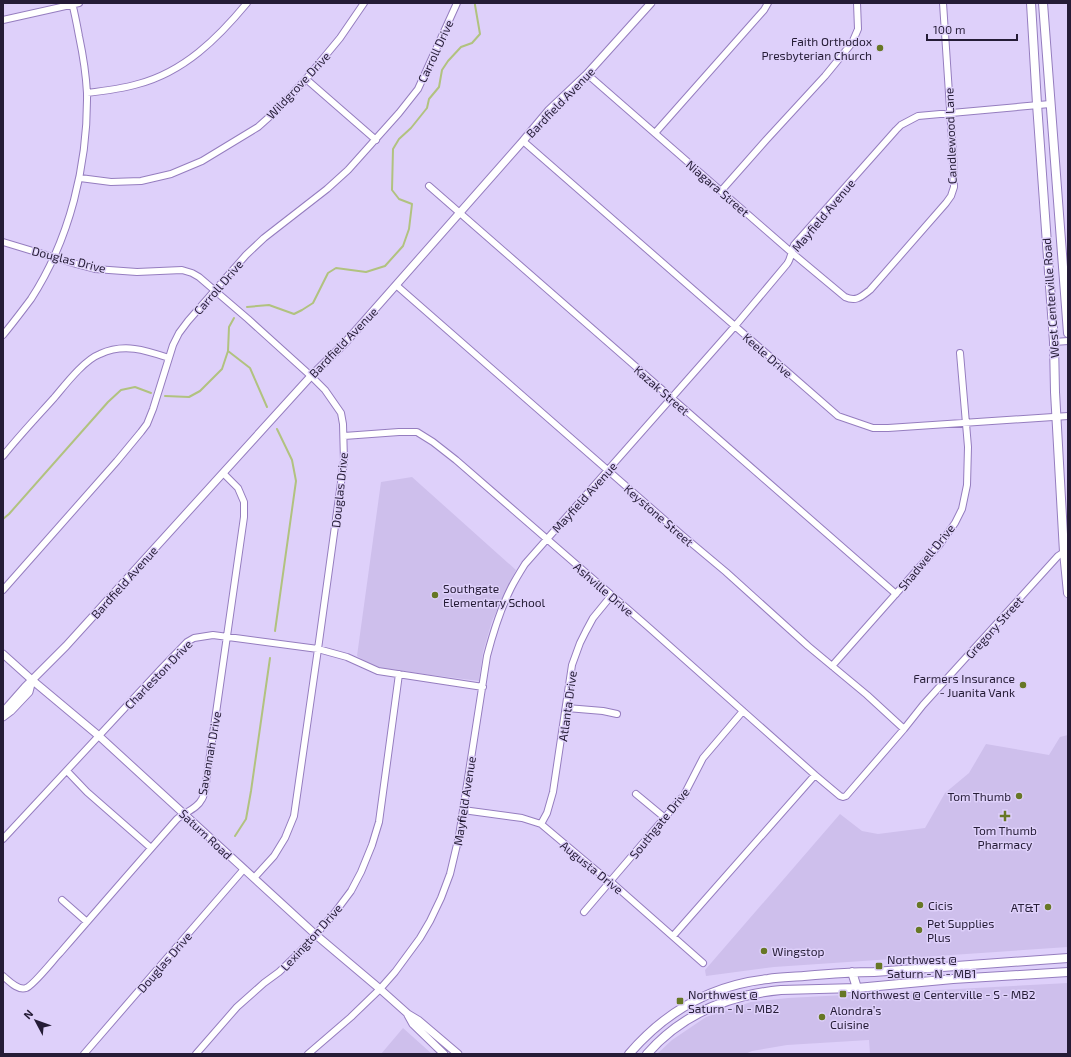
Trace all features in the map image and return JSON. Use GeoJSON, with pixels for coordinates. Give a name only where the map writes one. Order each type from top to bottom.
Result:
{"type":"FeatureCollection","features":[{"type":"Feature","properties":{"kind":"main road","name":"West Centerville Road"},"geometry":{"type":"LineString","coordinates":[[1031,3],[1054,342],[1068,593]]}},
{"type":"Feature","properties":{"kind":"main road","name":"West Centerville Road"},"geometry":{"type":"LineString","coordinates":[[1043,3],[1068,333]]}},
{"type":"Feature","properties":{"kind":"main road"},"geometry":{"type":"LineString","coordinates":[[629,1054],[659,1024],[686,1005],[711,993],[742,983],[768,978],[1068,958]]}},
{"type":"Feature","properties":{"kind":"main road"},"geometry":{"type":"LineString","coordinates":[[955,966],[955,979]]}},
{"type":"Feature","properties":{"kind":"main road"},"geometry":{"type":"LineString","coordinates":[[852,972],[857,988]]}},
{"type":"Feature","properties":{"kind":"main road"},"geometry":{"type":"LineString","coordinates":[[643,1039],[650,1051],[683,1022],[708,1008],[734,999],[766,992],[781,990],[857,988],[955,979],[1068,972]]}},
{"type":"Feature","properties":{"kind":"street"},"geometry":{"type":"LineString","coordinates":[[87,93],[112,90],[140,84],[168,73],[188,61],[218,36],[247,3]]}},
{"type":"Feature","properties":{"kind":"street","name":"Wildgrove Drive"},"geometry":{"type":"LineString","coordinates":[[80,178],[111,182],[141,181],[171,174],[202,161],[258,127],[306,80],[340,38],[364,3]]}},
{"type":"Feature","properties":{"kind":"street","name":"Carroll Drive"},"geometry":{"type":"LineString","coordinates":[[3,590],[141,432],[153,409],[169,358],[179,333],[188,321],[246,255],[264,238],[348,170],[376,140],[418,89],[457,3]]}},
{"type":"Feature","properties":{"kind":"street","name":"Bardfield Avenue"},"geometry":{"type":"LineString","coordinates":[[3,712],[71,640],[311,376],[344,344],[549,110],[587,74],[651,3]]}},
{"type":"Feature","properties":{"kind":"street"},"geometry":{"type":"LineString","coordinates":[[655,133],[764,10],[768,3]]}},
{"type":"Feature","properties":{"kind":"street"},"geometry":{"type":"LineString","coordinates":[[721,191],[852,43],[858,29],[857,3]]}},
{"type":"Feature","properties":{"kind":"street","name":"Candlewood Lane"},"geometry":{"type":"LineString","coordinates":[[851,300],[861,297],[870,290],[946,203],[951,196],[954,187],[943,3]]}},
{"type":"Feature","properties":{"kind":"street"},"geometry":{"type":"LineString","coordinates":[[3,20],[74,4],[84,62],[87,93],[85,145],[80,178],[64,231],[54,257],[31,298],[3,335]]}},
{"type":"Feature","properties":{"kind":"street","name":"Niagara Street"},"geometry":{"type":"LineString","coordinates":[[587,74],[790,252],[845,297],[851,300]]}},
{"type":"Feature","properties":{"kind":"street"},"geometry":{"type":"LineString","coordinates":[[306,80],[376,140]]}},
{"type":"Feature","properties":{"kind":"street","name":"Mayfield Avenue"},"geometry":{"type":"LineString","coordinates":[[308,1054],[351,1018],[395,972],[420,938],[441,898],[450,874],[456,851],[487,656],[511,589],[524,564],[735,326],[787,264],[789,261],[790,252],[794,245],[901,125],[918,116],[1050,104]]}},
{"type":"Feature","properties":{"kind":"street","name":"Keele Drive"},"geometry":{"type":"LineString","coordinates":[[523,141],[838,416],[873,428],[1068,416]]}},
{"type":"Feature","properties":{"kind":"street","name":"Kazak Street"},"geometry":{"type":"LineString","coordinates":[[429,186],[896,594]]}},
{"type":"Feature","properties":{"kind":"street","name":"Douglas Drive"},"geometry":{"type":"LineString","coordinates":[[3,242],[76,264],[95,268],[137,272],[182,270],[192,273],[199,277],[248,319],[311,376],[325,390],[341,413],[344,436],[344,461],[294,816],[285,838],[274,856],[254,878]]}},
{"type":"Feature","properties":{"kind":"street","name":"Keystone Street"},"geometry":{"type":"LineString","coordinates":[[396,285],[867,695],[904,729]]}},
{"type":"Feature","properties":{"kind":"street"},"geometry":{"type":"LineString","coordinates":[[1054,342],[1068,341]]}},
{"type":"Feature","properties":{"kind":"street"},"geometry":{"type":"LineString","coordinates":[[3,456],[70,380],[88,361],[98,354],[120,348],[139,349],[169,358]]}},
{"type":"Feature","properties":{"kind":"street","name":"Shadwell Drive"},"geometry":{"type":"LineString","coordinates":[[832,666],[940,544],[955,523],[962,509],[967,486],[968,446],[960,353]]}},
{"type":"Feature","properties":{"kind":"street","name":"Ashville Drive"},"geometry":{"type":"LineString","coordinates":[[344,436],[417,432],[433,442],[547,539],[815,775],[843,797]]}},
{"type":"Feature","properties":{"kind":"street","name":"Savannah Drive"},"geometry":{"type":"LineString","coordinates":[[3,976],[18,988],[26,988],[30,986],[177,819],[184,813],[194,808],[202,799],[205,790],[228,637],[244,517],[244,502],[238,488],[223,473]]}},
{"type":"Feature","properties":{"kind":"street","name":"Gregory Street"},"geometry":{"type":"LineString","coordinates":[[843,797],[846,796],[923,705],[1013,605],[1058,556],[1066,551]]}},
{"type":"Feature","properties":{"kind":"street","name":"Atlanta Drive"},"geometry":{"type":"LineString","coordinates":[[541,824],[547,813],[553,792],[567,708],[572,665],[580,643],[593,618],[611,596]]}},
{"type":"Feature","properties":{"kind":"street","name":"Charleston Drive"},"geometry":{"type":"LineString","coordinates":[[3,839],[187,642],[194,638],[213,635],[318,649],[347,657],[378,671],[482,687]]}},
{"type":"Feature","properties":{"kind":"street","name":"Saturn Road"},"geometry":{"type":"LineString","coordinates":[[3,654],[184,813],[316,935],[408,1014],[418,1020],[458,1054]]}},
{"type":"Feature","properties":{"kind":"street","name":"Lexington Drive"},"geometry":{"type":"LineString","coordinates":[[196,1054],[237,1007],[279,972],[300,952],[333,915],[351,891],[361,872],[372,845],[379,822],[399,674]]}},
{"type":"Feature","properties":{"kind":"street","name":"Bardfield Avenue"},"geometry":{"type":"LineString","coordinates":[[3,717],[11,711],[29,692],[32,680]]}},
{"type":"Feature","properties":{"kind":"street"},"geometry":{"type":"LineString","coordinates":[[567,708],[603,711],[617,714]]}},
{"type":"Feature","properties":{"kind":"street","name":"Southgate Drive"},"geometry":{"type":"LineString","coordinates":[[584,912],[684,795],[703,758],[743,711]]}},
{"type":"Feature","properties":{"kind":"street"},"geometry":{"type":"LineString","coordinates":[[67,771],[87,792],[151,848]]}},
{"type":"Feature","properties":{"kind":"street"},"geometry":{"type":"LineString","coordinates":[[673,936],[815,775]]}},
{"type":"Feature","properties":{"kind":"street"},"geometry":{"type":"LineString","coordinates":[[636,794],[665,818]]}},
{"type":"Feature","properties":{"kind":"street","name":"Augusta Drive"},"geometry":{"type":"LineString","coordinates":[[463,810],[522,818],[541,824],[610,881],[703,963]]}},
{"type":"Feature","properties":{"kind":"street","name":"Douglas Drive"},"geometry":{"type":"LineString","coordinates":[[84,1054],[244,869]]}},
{"type":"Feature","properties":{"kind":"street"},"geometry":{"type":"LineString","coordinates":[[62,900],[87,922]]}},
{"type":"Feature","properties":{"kind":"street","name":"Saturn Road"},"geometry":{"type":"LineString","coordinates":[[408,1014],[413,1024],[444,1054]]}},
{"type":"Feature","properties":{"kind":"shaded area","name":"Southgate Elementary School"},"geometry":{"type":"Polygon","coordinates":[[[412,477],[516,570],[492,621],[483,652],[479,681],[376,667],[357,656],[381,482],[412,477]]]}},
{"type":"Feature","properties":{"kind":"shaded area"},"geometry":{"type":"Polygon","coordinates":[[[1068,735],[1068,947],[774,967],[706,976],[705,970],[840,814],[862,831],[878,834],[925,828],[945,793],[969,773],[986,744],[1049,755],[1060,737],[1068,735]]]}},
{"type":"Feature","properties":{"kind":"shaded area"},"geometry":{"type":"Polygon","coordinates":[[[1068,983],[1068,1054],[870,1054],[869,1040],[787,1045],[752,1051],[745,1054],[657,1054],[672,1040],[706,1017],[751,1002],[788,998],[1068,983]]]}},
{"type":"Feature","properties":{"kind":"shaded area"},"geometry":{"type":"Polygon","coordinates":[[[403,1028],[432,1054],[381,1054],[403,1028]]]}},
{"type":"Feature","properties":{"kind":"waterway"},"geometry":{"type":"LineString","coordinates":[[247,307],[269,305],[294,314],[313,303],[328,273],[336,268],[366,272],[385,266],[403,246],[409,229],[412,204],[399,199],[392,190],[393,149],[399,139],[411,128],[427,108],[429,99],[439,87],[442,70],[448,61],[461,47],[472,43],[480,34],[475,3]]}},
{"type":"Feature","properties":{"kind":"waterway"},"geometry":{"type":"LineString","coordinates":[[165,396],[189,397],[200,391],[222,369],[228,351],[229,327],[234,318]]}},
{"type":"Feature","properties":{"kind":"waterway"},"geometry":{"type":"LineString","coordinates":[[228,351],[250,368],[267,407]]}},
{"type":"Feature","properties":{"kind":"waterway"},"geometry":{"type":"LineString","coordinates":[[3,519],[108,402],[121,390],[135,387],[151,393]]}},
{"type":"Feature","properties":{"kind":"waterway"},"geometry":{"type":"LineString","coordinates":[[275,631],[296,481],[292,460],[277,429]]}},
{"type":"Feature","properties":{"kind":"waterway"},"geometry":{"type":"LineString","coordinates":[[235,836],[246,819],[270,658]]}},
{"type":"Feature","properties":{"kind":"place","name":"Faith Orthodox Presbyterian Church"},"geometry":{"type":"Point","coordinates":[880,48]}},
{"type":"Feature","properties":{"kind":"place","name":"Southgate Elementary School"},"geometry":{"type":"Point","coordinates":[435,595]}},
{"type":"Feature","properties":{"kind":"place","name":"Farmers Insurance - Juanita Vank"},"geometry":{"type":"Point","coordinates":[1023,685]}},
{"type":"Feature","properties":{"kind":"place","name":"Tom Thumb"},"geometry":{"type":"Point","coordinates":[1019,796]}},
{"type":"Feature","properties":{"kind":"place","name":"Tom Thumb Pharmacy"},"geometry":{"type":"Point","coordinates":[1005,816]}},
{"type":"Feature","properties":{"kind":"place","name":"Cicis"},"geometry":{"type":"Point","coordinates":[920,905]}},
{"type":"Feature","properties":{"kind":"place","name":"AT&T"},"geometry":{"type":"Point","coordinates":[1048,907]}},
{"type":"Feature","properties":{"kind":"place","name":"Pet Supplies Plus"},"geometry":{"type":"Point","coordinates":[919,930]}},
{"type":"Feature","properties":{"kind":"place","name":"Wingstop"},"geometry":{"type":"Point","coordinates":[764,951]}},
{"type":"Feature","properties":{"kind":"place","name":"Northwest @ Saturn - N - MB1"},"geometry":{"type":"Point","coordinates":[879,966]}},
{"type":"Feature","properties":{"kind":"place","name":"Northwest @ Centerville - S - MB2"},"geometry":{"type":"Point","coordinates":[843,994]}},
{"type":"Feature","properties":{"kind":"place","name":"Northwest @ Saturn - N - MB2"},"geometry":{"type":"Point","coordinates":[680,1001]}},
{"type":"Feature","properties":{"kind":"place","name":"Alondra’s Cuisine"},"geometry":{"type":"Point","coordinates":[822,1017]}}]}
